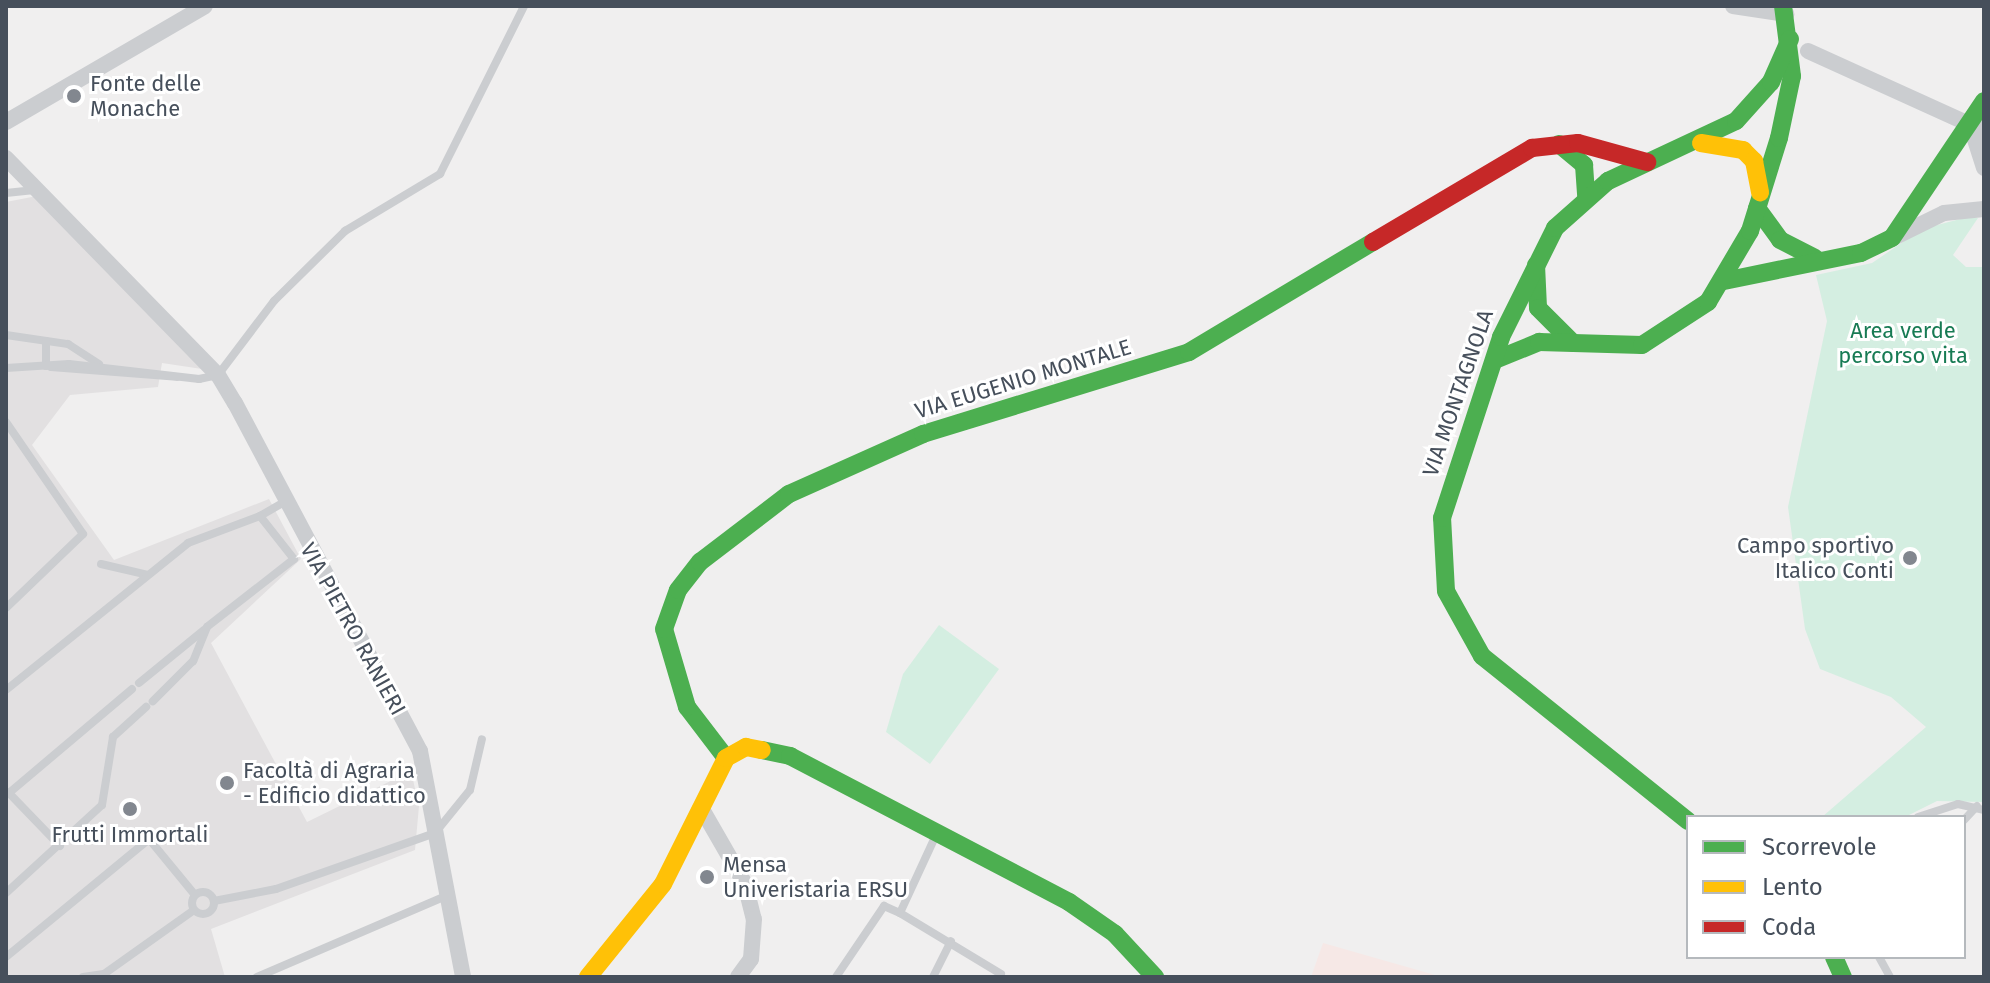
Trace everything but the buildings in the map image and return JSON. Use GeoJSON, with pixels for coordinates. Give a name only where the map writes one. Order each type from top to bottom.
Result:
{"type":"FeatureCollection","features":[{"type":"Feature","properties":{"kind":"street"},"geometry":{"type":"LineString","coordinates":[[6,122],[205,6]]}},
{"type":"Feature","properties":{"kind":"street"},"geometry":{"type":"LineString","coordinates":[[1495,360],[1525,344],[1573,343],[1595,349],[1642,345],[1691,318],[1724,281],[1759,201],[1788,103],[1790,39],[1784,10],[1733,6]]}},
{"type":"Feature","properties":{"kind":"street","name":"VIA MONTAGNOLA"},"geometry":{"type":"LineString","coordinates":[[1686,819],[1511,685],[1461,625],[1446,591],[1442,518],[1495,360],[1537,256],[1586,196],[1647,162],[1699,143],[1752,108],[1790,39]]}},
{"type":"Feature","properties":{"kind":"street"},"geometry":{"type":"LineString","coordinates":[[1808,51],[1977,128]]}},
{"type":"Feature","properties":{"kind":"street"},"geometry":{"type":"LineString","coordinates":[[1892,238],[1977,128],[1984,101]]}},
{"type":"Feature","properties":{"kind":"street"},"geometry":{"type":"LineString","coordinates":[[1977,128],[1984,168]]}},
{"type":"Feature","properties":{"kind":"street"},"geometry":{"type":"LineString","coordinates":[[1699,143],[1743,150],[1754,161],[1759,201],[1780,240],[1815,258]]}},
{"type":"Feature","properties":{"kind":"street"},"geometry":{"type":"LineString","coordinates":[[1559,144],[1584,165],[1586,196]]}},
{"type":"Feature","properties":{"kind":"street","name":"VIA EUGENIO MONTALE"},"geometry":{"type":"LineString","coordinates":[[726,758],[687,707],[664,629],[678,590],[736,529],[789,494],[923,434],[1189,352],[1518,153],[1559,144],[1647,162]]}},
{"type":"Feature","properties":{"kind":"street","name":"VIA PIETRO RANIERI"},"geometry":{"type":"LineString","coordinates":[[6,158],[218,375],[420,751],[428,833],[463,977]]}},
{"type":"Feature","properties":{"kind":"street"},"geometry":{"type":"LineString","coordinates":[[1724,281],[1815,258],[1861,253],[1944,213],[1984,209]]}},
{"type":"Feature","properties":{"kind":"street"},"geometry":{"type":"LineString","coordinates":[[1537,256],[1538,308],[1573,343]]}},
{"type":"Feature","properties":{"kind":"street"},"geometry":{"type":"LineString","coordinates":[[588,977],[663,884],[703,811],[726,758],[746,747],[790,756],[1069,902],[1149,974]]}},
{"type":"Feature","properties":{"kind":"street"},"geometry":{"type":"LineString","coordinates":[[703,811],[745,884],[754,919],[751,959],[738,977]]}},
{"type":"Feature","properties":{"kind":"lane"},"geometry":{"type":"LineString","coordinates":[[46,366],[181,377],[218,375],[274,301],[345,231],[440,174],[524,6]]}},
{"type":"Feature","properties":{"kind":"lane"},"geometry":{"type":"LineString","coordinates":[[6,193],[38,190]]}},
{"type":"Feature","properties":{"kind":"lane"},"geometry":{"type":"LineString","coordinates":[[6,335],[68,344],[103,366]]}},
{"type":"Feature","properties":{"kind":"lane"},"geometry":{"type":"LineString","coordinates":[[46,341],[46,366]]}},
{"type":"Feature","properties":{"kind":"lane"},"geometry":{"type":"LineString","coordinates":[[6,368],[103,366],[181,377]]}},
{"type":"Feature","properties":{"kind":"lane"},"geometry":{"type":"LineString","coordinates":[[6,422],[83,534],[6,608]]}},
{"type":"Feature","properties":{"kind":"lane"},"geometry":{"type":"LineString","coordinates":[[6,690],[188,543],[260,516],[284,502]]}},
{"type":"Feature","properties":{"kind":"lane"},"geometry":{"type":"LineString","coordinates":[[60,846],[8,792],[294,559],[260,516]]}},
{"type":"Feature","properties":{"kind":"lane"},"geometry":{"type":"LineString","coordinates":[[101,564],[148,575]]}},
{"type":"Feature","properties":{"kind":"lane"},"geometry":{"type":"LineString","coordinates":[[6,893],[102,805],[113,737],[193,661],[207,627]]}},
{"type":"Feature","properties":{"kind":"lane"},"geometry":{"type":"LineString","coordinates":[[83,977],[104,974],[194,910],[208,913],[214,901],[276,892],[428,833],[470,790],[482,739]]}},
{"type":"Feature","properties":{"kind":"lane"},"geometry":{"type":"LineString","coordinates":[[1922,815],[1940,807],[1980,808]]}},
{"type":"Feature","properties":{"kind":"lane"},"geometry":{"type":"LineString","coordinates":[[900,913],[936,835]]}},
{"type":"Feature","properties":{"kind":"lane"},"geometry":{"type":"LineString","coordinates":[[6,957],[149,839],[195,895],[194,910]]}},
{"type":"Feature","properties":{"kind":"lane"},"geometry":{"type":"LineString","coordinates":[[195,895],[205,892],[214,901]]}},
{"type":"Feature","properties":{"kind":"lane"},"geometry":{"type":"LineString","coordinates":[[257,977],[444,897]]}},
{"type":"Feature","properties":{"kind":"lane"},"geometry":{"type":"LineString","coordinates":[[836,977],[884,906],[951,941],[1001,974]]}},
{"type":"Feature","properties":{"kind":"lane"},"geometry":{"type":"LineString","coordinates":[[933,977],[951,941]]}},
{"type":"Feature","properties":{"kind":"lane"},"geometry":{"type":"LineString","coordinates":[[1880,959],[1890,977]]}},
{"type":"Feature","properties":{"kind":"shaded area"},"geometry":{"type":"Polygon","coordinates":[[[37,196],[202,369],[162,363],[158,387],[70,395],[32,445],[114,560],[269,499],[301,559],[211,643],[307,822],[411,771],[419,806],[415,850],[211,929],[225,977],[6,977],[6,202],[37,196]]]}},
{"type":"Feature","properties":{"kind":"shaded area"},"geometry":{"type":"Polygon","coordinates":[[[1323,943],[1442,977],[1311,977],[1323,943]]]}},
{"type":"Feature","properties":{"kind":"green space","name":"Area verde percorso vita"},"geometry":{"type":"Polygon","coordinates":[[[1964,218],[1978,218],[1953,255],[1966,267],[1984,267],[1984,802],[1937,801],[1909,815],[1824,815],[1926,727],[1891,697],[1820,669],[1805,629],[1788,507],[1827,321],[1816,275],[1872,263],[1922,229],[1964,218]]]}},
{"type":"Feature","properties":{"kind":"green space"},"geometry":{"type":"Polygon","coordinates":[[[939,625],[999,669],[930,764],[886,732],[903,674],[939,625]]]}},
{"type":"Feature","properties":{"kind":"traffic: fast"},"geometry":{"type":"LineString","coordinates":[[1495,360],[1539,342],[1642,345],[1708,302],[1750,231],[1779,138],[1792,76],[1783,6]]}},
{"type":"Feature","properties":{"kind":"traffic: fast"},"geometry":{"type":"LineString","coordinates":[[1686,819],[1482,656],[1446,591],[1442,518],[1501,337],[1555,228],[1608,181],[1736,121],[1771,82],[1790,39]]}},
{"type":"Feature","properties":{"kind":"traffic: fast"},"geometry":{"type":"LineString","coordinates":[[1724,281],[1861,253],[1892,238],[1984,101]]}},
{"type":"Feature","properties":{"kind":"traffic: fast"},"geometry":{"type":"LineString","coordinates":[[1559,144],[1584,165],[1586,196]]}},
{"type":"Feature","properties":{"kind":"traffic: fast"},"geometry":{"type":"LineString","coordinates":[[1757,208],[1780,240],[1815,258]]}},
{"type":"Feature","properties":{"kind":"traffic: fast"},"geometry":{"type":"LineString","coordinates":[[726,758],[687,707],[664,629],[678,590],[700,562],[789,494],[923,434],[1189,352],[1373,242]]}},
{"type":"Feature","properties":{"kind":"traffic: fast"},"geometry":{"type":"LineString","coordinates":[[1536,265],[1538,308],[1573,343]]}},
{"type":"Feature","properties":{"kind":"traffic: fast"},"geometry":{"type":"LineString","coordinates":[[762,750],[790,756],[1069,902],[1115,934],[1155,977]]}},
{"type":"Feature","properties":{"kind":"traffic: fast"},"geometry":{"type":"LineString","coordinates":[[1835,959],[1843,977]]}},
{"type":"Feature","properties":{"kind":"traffic: slow"},"geometry":{"type":"LineString","coordinates":[[1701,143],[1743,150],[1754,161],[1760,192]]}},
{"type":"Feature","properties":{"kind":"traffic: slow"},"geometry":{"type":"LineString","coordinates":[[588,977],[663,884],[726,758],[746,747],[762,750]]}},
{"type":"Feature","properties":{"kind":"traffic: jam"},"geometry":{"type":"LineString","coordinates":[[1373,242],[1532,148],[1578,143],[1647,162]]}},
{"type":"Feature","properties":{"kind":"place","name":"Fonte delle Monache"},"geometry":{"type":"Point","coordinates":[74,96]}},
{"type":"Feature","properties":{"kind":"place","name":"Campo sportivo Italico Conti"},"geometry":{"type":"Point","coordinates":[1910,558]}},
{"type":"Feature","properties":{"kind":"place","name":"Facoltà di Agraria - Edificio didattico"},"geometry":{"type":"Point","coordinates":[227,783]}},
{"type":"Feature","properties":{"kind":"place","name":"Frutti Immortali"},"geometry":{"type":"Point","coordinates":[130,809]}},
{"type":"Feature","properties":{"kind":"place","name":"Mensa Univeristaria ERSU"},"geometry":{"type":"Point","coordinates":[707,877]}}]}
